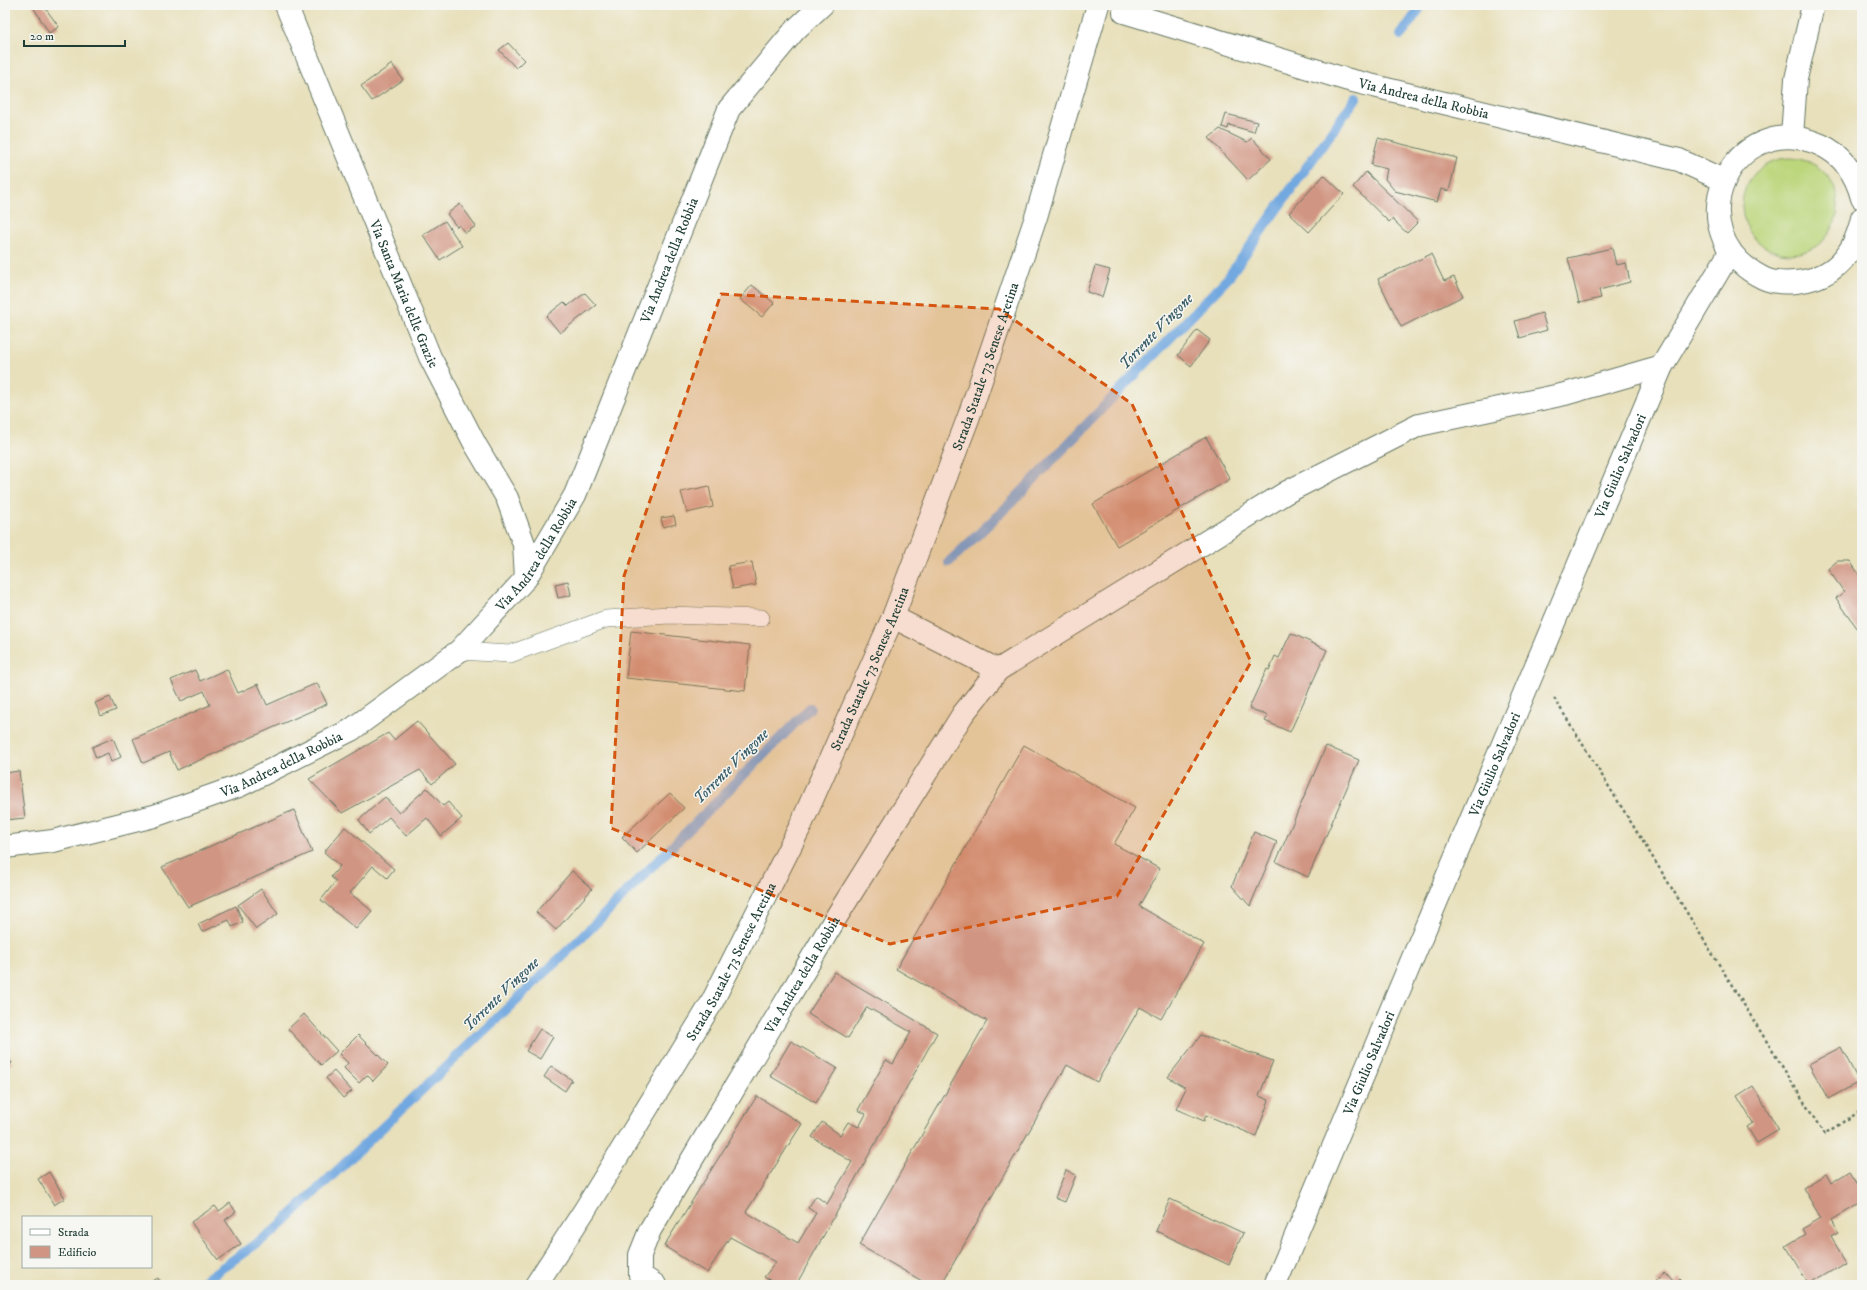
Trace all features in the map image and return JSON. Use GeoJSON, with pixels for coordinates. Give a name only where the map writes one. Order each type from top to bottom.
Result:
{"type":"FeatureCollection","features":[{"type":"Feature","properties":{"kind":"street","name":"Via Santa Maria delle Grazie"},"geometry":{"type":"LineString","coordinates":[[286,5],[430,357],[476,444],[507,498],[524,544],[526,578]]}},
{"type":"Feature","properties":{"kind":"street","name":"Via Andrea della Robbia"},"geometry":{"type":"LineString","coordinates":[[5,847],[53,841],[154,816],[239,786],[351,730],[459,651],[526,578],[575,495],[729,109],[795,30],[822,5]]}},
{"type":"Feature","properties":{"kind":"street","name":"Strada Statale 73 Senese Aretina"},"geometry":{"type":"LineString","coordinates":[[536,1285],[586,1208],[711,1004],[800,827],[893,617],[969,416],[1036,217],[1098,5]]}},
{"type":"Feature","properties":{"kind":"street"},"geometry":{"type":"LineString","coordinates":[[1792,137],[1796,79],[1813,5]]}},
{"type":"Feature","properties":{"kind":"street","name":"Via Andrea della Robbia"},"geometry":{"type":"LineString","coordinates":[[1124,12],[1345,79],[1680,160],[1723,180]]}},
{"type":"Feature","properties":{"kind":"street"},"geometry":{"type":"LineString","coordinates":[[1862,198],[1855,177],[1844,161],[1829,148],[1811,140],[1792,137],[1771,140],[1751,148],[1735,162],[1723,180],[1717,205],[1719,230],[1730,252],[1746,268],[1765,279],[1787,283],[1809,281],[1830,272],[1846,257],[1858,237],[1862,218]]}},
{"type":"Feature","properties":{"kind":"street","name":"Via Giulio Salvadori"},"geometry":{"type":"LineString","coordinates":[[1275,1285],[1662,366],[1730,252]]}},
{"type":"Feature","properties":{"kind":"street"},"geometry":{"type":"LineString","coordinates":[[893,617],[998,670],[1287,492],[1419,425],[1565,394],[1662,366]]}},
{"type":"Feature","properties":{"kind":"street","name":"Via Andrea della Robbia"},"geometry":{"type":"LineString","coordinates":[[655,1285],[640,1275],[640,1255],[650,1230],[836,919],[963,714],[998,670]]}},
{"type":"Feature","properties":{"kind":"lane"},"geometry":{"type":"LineString","coordinates":[[459,651],[510,654],[606,619],[668,615],[761,618]]}},
{"type":"Feature","properties":{"kind":"path"},"geometry":{"type":"LineString","coordinates":[[1535,667],[1824,1134],[1862,1110]]}},
{"type":"Feature","properties":{"kind":"highlighted area"},"geometry":{"type":"Polygon","coordinates":[[[721,294],[999,309],[1132,404],[1251,662],[1117,896],[890,944],[611,828],[624,576],[721,294]]]}},
{"type":"Feature","properties":{"kind":"green space"},"geometry":{"type":"Polygon","coordinates":[[[1790,158],[1808,162],[1817,166],[1824,172],[1830,179],[1834,188],[1838,206],[1834,224],[1830,233],[1824,240],[1817,246],[1808,250],[1790,254],[1772,250],[1763,246],[1756,240],[1750,233],[1746,224],[1742,206],[1746,188],[1750,179],[1756,172],[1763,166],[1772,162],[1790,158]]]}},
{"type":"Feature","properties":{"kind":"building"},"geometry":{"type":"Polygon","coordinates":[[[32,5],[43,5],[59,27],[49,33],[32,5]]]}},
{"type":"Feature","properties":{"kind":"building"},"geometry":{"type":"Polygon","coordinates":[[[508,43],[524,60],[516,68],[499,50],[508,43]]]}},
{"type":"Feature","properties":{"kind":"building"},"geometry":{"type":"Polygon","coordinates":[[[392,64],[403,80],[372,101],[361,86],[392,64]]]}},
{"type":"Feature","properties":{"kind":"building"},"geometry":{"type":"Polygon","coordinates":[[[1226,114],[1257,122],[1254,132],[1229,125],[1228,129],[1222,127],[1226,114]]]}},
{"type":"Feature","properties":{"kind":"building"},"geometry":{"type":"Polygon","coordinates":[[[1220,129],[1247,142],[1252,138],[1271,159],[1248,180],[1209,138],[1220,129]]]}},
{"type":"Feature","properties":{"kind":"building"},"geometry":{"type":"Polygon","coordinates":[[[1378,138],[1457,158],[1449,191],[1441,189],[1437,202],[1395,191],[1385,179],[1387,169],[1371,165],[1378,138]]]}},
{"type":"Feature","properties":{"kind":"building"},"geometry":{"type":"Polygon","coordinates":[[[1366,172],[1418,222],[1407,233],[1392,219],[1389,222],[1353,187],[1366,172]]]}},
{"type":"Feature","properties":{"kind":"building"},"geometry":{"type":"Polygon","coordinates":[[[1324,175],[1344,194],[1309,232],[1289,213],[1324,175]]]}},
{"type":"Feature","properties":{"kind":"building"},"geometry":{"type":"Polygon","coordinates":[[[460,204],[476,226],[465,233],[459,225],[457,227],[447,214],[460,204]]]}},
{"type":"Feature","properties":{"kind":"building"},"geometry":{"type":"Polygon","coordinates":[[[445,221],[462,246],[440,260],[423,235],[445,221]]]}},
{"type":"Feature","properties":{"kind":"building"},"geometry":{"type":"Polygon","coordinates":[[[1612,248],[1616,265],[1626,263],[1630,282],[1599,290],[1601,298],[1579,303],[1568,258],[1612,248]]]}},
{"type":"Feature","properties":{"kind":"building"},"geometry":{"type":"Polygon","coordinates":[[[1431,254],[1444,281],[1454,277],[1463,296],[1401,327],[1378,279],[1431,254]]]}},
{"type":"Feature","properties":{"kind":"building"},"geometry":{"type":"Polygon","coordinates":[[[1095,266],[1110,270],[1102,297],[1087,292],[1095,266]]]}},
{"type":"Feature","properties":{"kind":"building"},"geometry":{"type":"Polygon","coordinates":[[[752,285],[774,303],[762,317],[740,299],[752,285]]]}},
{"type":"Feature","properties":{"kind":"building"},"geometry":{"type":"Polygon","coordinates":[[[585,293],[596,305],[560,333],[546,316],[564,302],[568,306],[585,293]]]}},
{"type":"Feature","properties":{"kind":"building"},"geometry":{"type":"Polygon","coordinates":[[[1542,313],[1547,330],[1520,338],[1515,321],[1542,313]]]}},
{"type":"Feature","properties":{"kind":"building"},"geometry":{"type":"Polygon","coordinates":[[[1197,330],[1210,340],[1191,366],[1178,355],[1197,330]]]}},
{"type":"Feature","properties":{"kind":"building"},"geometry":{"type":"Polygon","coordinates":[[[1206,437],[1230,479],[1117,546],[1093,504],[1206,437]]]}},
{"type":"Feature","properties":{"kind":"building"},"geometry":{"type":"Polygon","coordinates":[[[709,486],[713,507],[687,513],[681,492],[709,486]]]}},
{"type":"Feature","properties":{"kind":"building"},"geometry":{"type":"Polygon","coordinates":[[[674,516],[676,524],[663,527],[661,518],[674,516]]]}},
{"type":"Feature","properties":{"kind":"building"},"geometry":{"type":"Polygon","coordinates":[[[1837,561],[1850,561],[1862,579],[1862,635],[1836,598],[1844,592],[1828,569],[1837,561]]]}},
{"type":"Feature","properties":{"kind":"building"},"geometry":{"type":"Polygon","coordinates":[[[752,562],[756,585],[733,589],[728,566],[752,562]]]}},
{"type":"Feature","properties":{"kind":"building"},"geometry":{"type":"Polygon","coordinates":[[[568,581],[571,595],[558,598],[555,584],[568,581]]]}},
{"type":"Feature","properties":{"kind":"building"},"geometry":{"type":"Polygon","coordinates":[[[631,631],[750,645],[745,691],[626,678],[631,631]]]}},
{"type":"Feature","properties":{"kind":"building"},"geometry":{"type":"Polygon","coordinates":[[[1291,633],[1327,650],[1290,732],[1265,721],[1268,716],[1249,708],[1267,669],[1269,670],[1275,656],[1279,658],[1291,633]]]}},
{"type":"Feature","properties":{"kind":"building"},"geometry":{"type":"Polygon","coordinates":[[[227,669],[238,693],[258,684],[267,705],[317,683],[327,704],[177,770],[169,752],[143,763],[133,739],[210,705],[204,691],[181,701],[171,680],[195,670],[200,681],[227,669]]]}},
{"type":"Feature","properties":{"kind":"building"},"geometry":{"type":"Polygon","coordinates":[[[110,697],[116,710],[101,716],[95,703],[110,697]]]}},
{"type":"Feature","properties":{"kind":"building"},"geometry":{"type":"Polygon","coordinates":[[[5,706],[8,716],[5,717],[5,706]]]}},
{"type":"Feature","properties":{"kind":"building"},"geometry":{"type":"Polygon","coordinates":[[[417,721],[455,764],[432,784],[420,770],[342,813],[309,779],[388,733],[394,740],[417,721]]]}},
{"type":"Feature","properties":{"kind":"building"},"geometry":{"type":"Polygon","coordinates":[[[113,738],[121,757],[111,762],[108,753],[96,758],[92,747],[113,738]]]}},
{"type":"Feature","properties":{"kind":"building"},"geometry":{"type":"Polygon","coordinates":[[[1024,745],[1135,808],[1114,844],[1160,869],[1139,906],[1204,944],[1161,1019],[1140,1007],[1097,1082],[1067,1065],[941,1285],[929,1285],[859,1245],[987,1021],[896,969],[1024,745]]]}},
{"type":"Feature","properties":{"kind":"building"},"geometry":{"type":"Polygon","coordinates":[[[1326,746],[1359,760],[1308,877],[1276,862],[1326,746]]]}},
{"type":"Feature","properties":{"kind":"building"},"geometry":{"type":"Polygon","coordinates":[[[19,771],[25,818],[5,820],[5,773],[19,771]]]}},
{"type":"Feature","properties":{"kind":"building"},"geometry":{"type":"Polygon","coordinates":[[[427,788],[443,806],[448,802],[462,818],[441,836],[427,818],[406,836],[389,817],[369,834],[359,820],[385,797],[399,813],[427,788]]]}},
{"type":"Feature","properties":{"kind":"building"},"geometry":{"type":"Polygon","coordinates":[[[670,793],[684,808],[637,853],[622,837],[670,793]]]}},
{"type":"Feature","properties":{"kind":"building"},"geometry":{"type":"Polygon","coordinates":[[[294,810],[312,852],[188,907],[162,867],[294,810]]]}},
{"type":"Feature","properties":{"kind":"building"},"geometry":{"type":"Polygon","coordinates":[[[345,827],[394,869],[387,878],[373,866],[350,893],[372,911],[356,929],[321,900],[336,881],[331,877],[340,866],[324,852],[345,827]]]}},
{"type":"Feature","properties":{"kind":"building"},"geometry":{"type":"Polygon","coordinates":[[[1254,832],[1277,842],[1250,906],[1232,886],[1254,832]]]}},
{"type":"Feature","properties":{"kind":"building"},"geometry":{"type":"Polygon","coordinates":[[[572,871],[592,889],[556,930],[536,912],[572,871]]]}},
{"type":"Feature","properties":{"kind":"building"},"geometry":{"type":"Polygon","coordinates":[[[261,889],[278,914],[256,929],[238,905],[261,889]]]}},
{"type":"Feature","properties":{"kind":"building"},"geometry":{"type":"Polygon","coordinates":[[[236,906],[243,922],[232,927],[229,920],[202,932],[198,924],[236,906]]]}},
{"type":"Feature","properties":{"kind":"building"},"geometry":{"type":"Polygon","coordinates":[[[834,972],[937,1033],[796,1285],[778,1285],[764,1277],[776,1262],[730,1237],[707,1273],[664,1246],[757,1096],[802,1124],[746,1212],[798,1243],[816,1213],[808,1208],[816,1196],[827,1204],[852,1162],[812,1137],[822,1122],[840,1135],[848,1122],[859,1127],[866,1114],[858,1110],[886,1060],[893,1064],[911,1032],[867,1007],[848,1038],[808,1014],[834,972]]]}},
{"type":"Feature","properties":{"kind":"building"},"geometry":{"type":"Polygon","coordinates":[[[304,1014],[337,1051],[321,1065],[288,1029],[304,1014]]]}},
{"type":"Feature","properties":{"kind":"building"},"geometry":{"type":"Polygon","coordinates":[[[540,1029],[553,1037],[540,1059],[526,1051],[540,1029]]]}},
{"type":"Feature","properties":{"kind":"building"},"geometry":{"type":"Polygon","coordinates":[[[358,1035],[388,1065],[373,1081],[367,1075],[359,1083],[344,1068],[348,1063],[339,1054],[358,1035]]]}},
{"type":"Feature","properties":{"kind":"building"},"geometry":{"type":"Polygon","coordinates":[[[1201,1035],[1273,1061],[1259,1096],[1269,1100],[1256,1136],[1206,1115],[1204,1121],[1176,1109],[1186,1088],[1168,1077],[1201,1035]]]}},
{"type":"Feature","properties":{"kind":"building"},"geometry":{"type":"Polygon","coordinates":[[[791,1041],[837,1068],[816,1103],[770,1076],[791,1041]]]}},
{"type":"Feature","properties":{"kind":"building"},"geometry":{"type":"Polygon","coordinates":[[[1841,1047],[1859,1082],[1828,1099],[1809,1064],[1841,1047]]]}},
{"type":"Feature","properties":{"kind":"building"},"geometry":{"type":"Polygon","coordinates":[[[5,1053],[12,1063],[5,1068],[5,1053]]]}},
{"type":"Feature","properties":{"kind":"building"},"geometry":{"type":"Polygon","coordinates":[[[551,1066],[572,1080],[565,1091],[544,1077],[551,1066]]]}},
{"type":"Feature","properties":{"kind":"building"},"geometry":{"type":"Polygon","coordinates":[[[334,1071],[352,1091],[343,1098],[326,1078],[334,1071]]]}},
{"type":"Feature","properties":{"kind":"building"},"geometry":{"type":"Polygon","coordinates":[[[1753,1086],[1779,1130],[1757,1143],[1747,1127],[1753,1123],[1737,1096],[1753,1086]]]}},
{"type":"Feature","properties":{"kind":"building"},"geometry":{"type":"Polygon","coordinates":[[[1066,1170],[1076,1175],[1065,1202],[1055,1198],[1066,1170]]]}},
{"type":"Feature","properties":{"kind":"building"},"geometry":{"type":"Polygon","coordinates":[[[1850,1171],[1862,1190],[1862,1202],[1831,1221],[1838,1233],[1831,1237],[1846,1262],[1809,1284],[1786,1246],[1805,1234],[1802,1229],[1821,1218],[1803,1188],[1826,1174],[1831,1183],[1850,1171]]]}},
{"type":"Feature","properties":{"kind":"building"},"geometry":{"type":"Polygon","coordinates":[[[49,1172],[65,1198],[54,1205],[38,1179],[49,1172]]]}},
{"type":"Feature","properties":{"kind":"building"},"geometry":{"type":"Polygon","coordinates":[[[1170,1199],[1243,1233],[1229,1265],[1156,1231],[1170,1199]]]}},
{"type":"Feature","properties":{"kind":"building"},"geometry":{"type":"Polygon","coordinates":[[[230,1203],[236,1212],[225,1220],[241,1244],[218,1260],[191,1222],[215,1206],[219,1211],[230,1203]]]}},
{"type":"Feature","properties":{"kind":"building"},"geometry":{"type":"Polygon","coordinates":[[[1665,1273],[1675,1284],[1680,1279],[1685,1285],[1658,1285],[1655,1282],[1665,1273]]]}},
{"type":"Feature","properties":{"kind":"building"},"geometry":{"type":"Polygon","coordinates":[[[158,1278],[162,1285],[146,1285],[158,1278]]]}},
{"type":"Feature","properties":{"kind":"waterway","name":"Torrente Vingone"},"geometry":{"type":"LineString","coordinates":[[1401,35],[1422,5]]}},
{"type":"Feature","properties":{"kind":"waterway","name":"Torrente Vingone"},"geometry":{"type":"LineString","coordinates":[[949,562],[1011,503],[1227,279],[1356,98]]}},
{"type":"Feature","properties":{"kind":"waterway","name":"Torrente Vingone"},"geometry":{"type":"LineString","coordinates":[[198,1285],[274,1231],[579,940],[810,708]]}}]}
